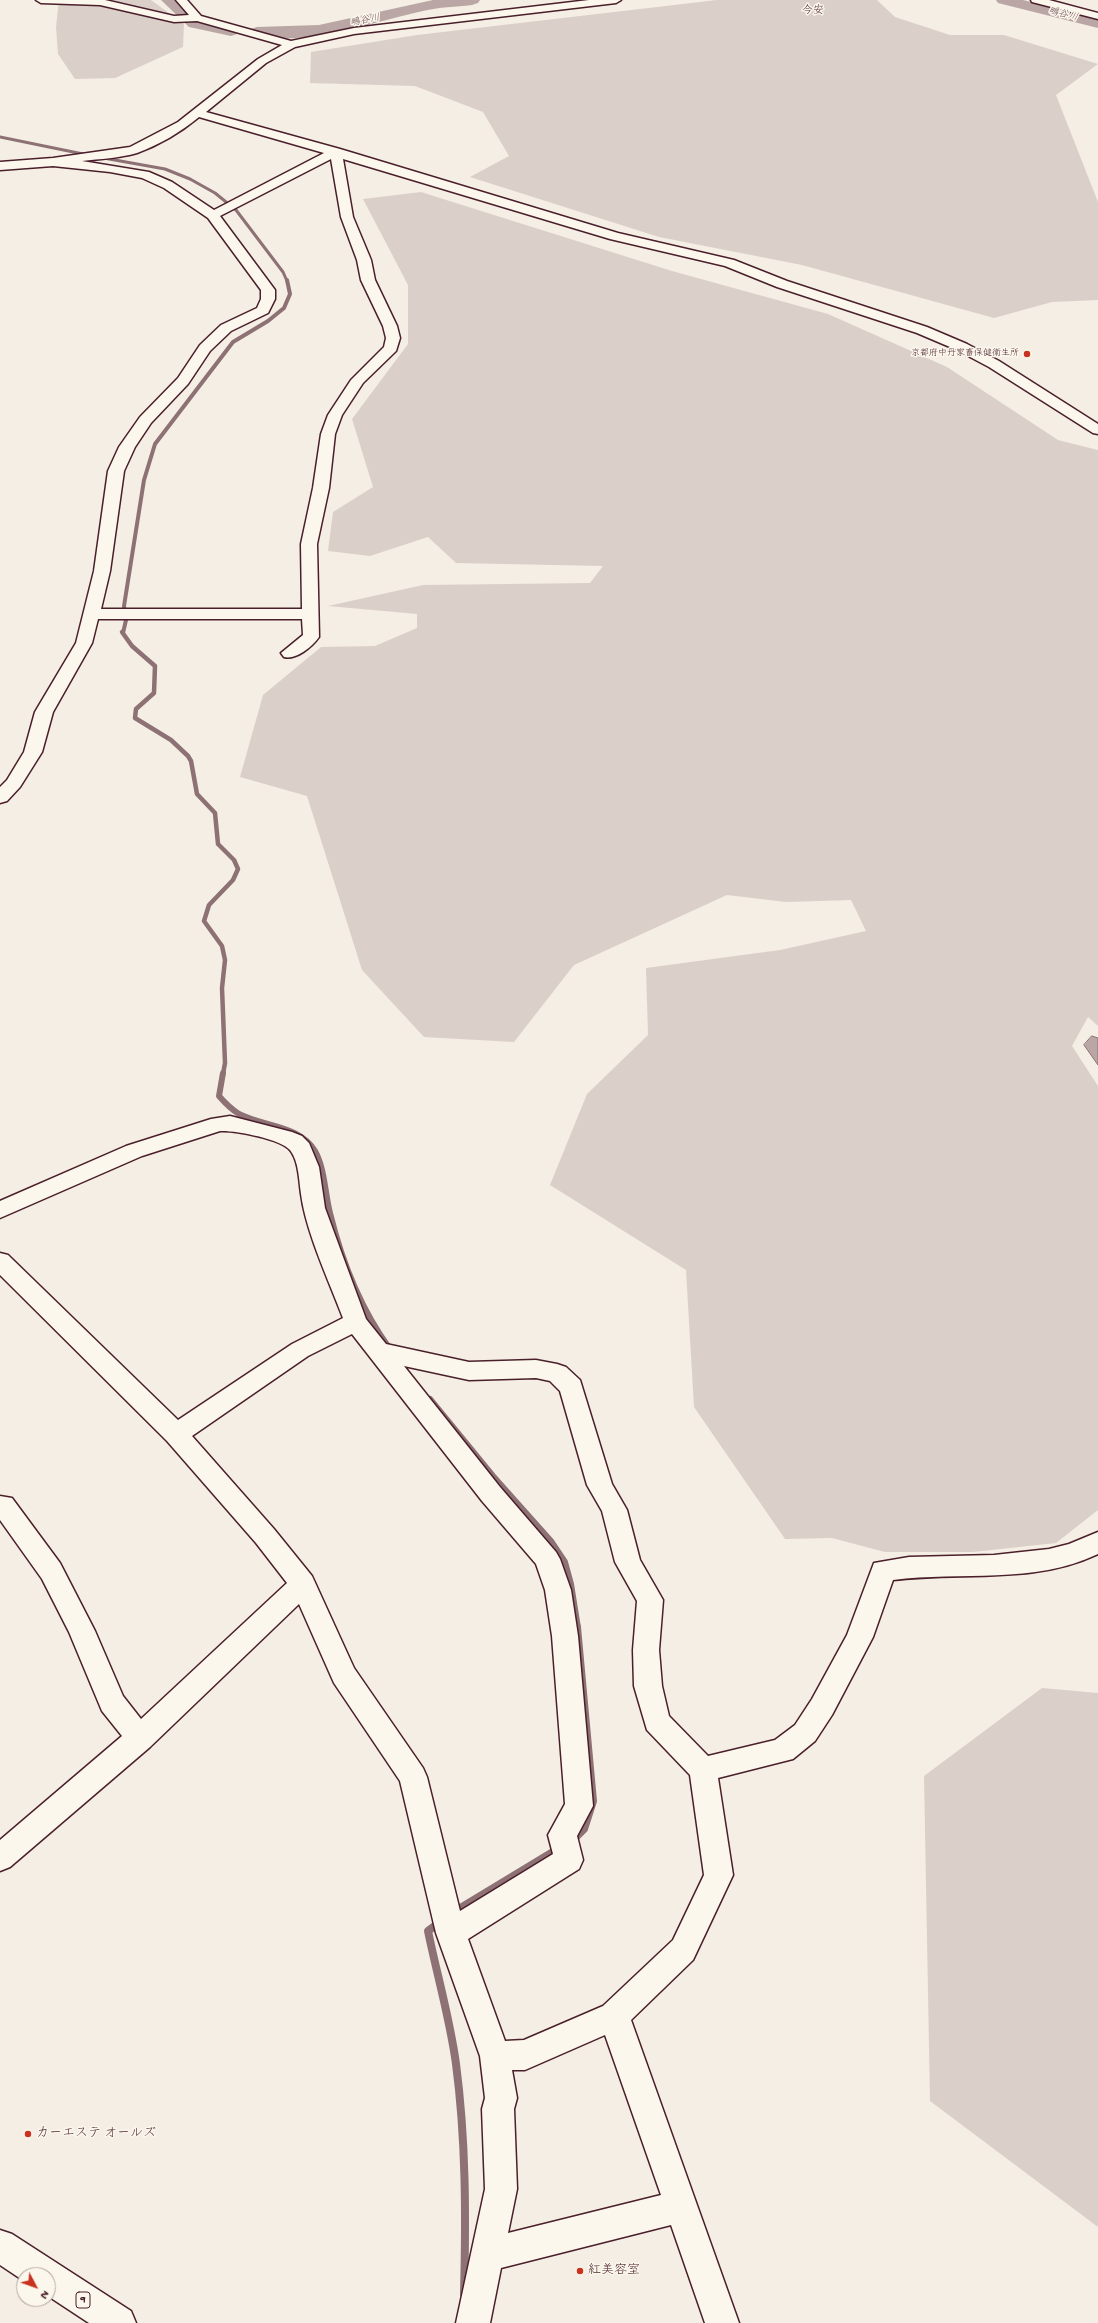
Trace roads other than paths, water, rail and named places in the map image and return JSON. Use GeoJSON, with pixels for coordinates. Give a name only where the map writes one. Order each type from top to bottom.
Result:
{"type":"FeatureCollection","features":[{"type":"Feature","properties":{"kind":"main road"},"geometry":{"type":"LineString","coordinates":[[41,0],[100,2],[174,19],[197,18],[291,44]]}},
{"type":"Feature","properties":{"kind":"main road"},"geometry":{"type":"LineString","coordinates":[[181,0],[197,18]]}},
{"type":"Feature","properties":{"kind":"main road"},"geometry":{"type":"LineString","coordinates":[[0,166],[53,162],[133,150],[182,125],[262,62],[291,44],[354,30],[616,0]]}},
{"type":"Feature","properties":{"kind":"main road"},"geometry":{"type":"LineString","coordinates":[[1036,0],[1098,16]]}},
{"type":"Feature","properties":{"kind":"main road"},"geometry":{"type":"LineString","coordinates":[[197,113],[336,152],[510,206],[616,236],[729,263],[782,284],[922,330],[962,347],[994,364],[1098,430]]}},
{"type":"Feature","properties":{"kind":"main road"},"geometry":{"type":"LineString","coordinates":[[213,215],[336,152]]}},
{"type":"Feature","properties":{"kind":"main road"},"geometry":{"type":"LineString","coordinates":[[290,653],[311,637],[312,614],[309,544],[321,488],[328,434],[335,415],[358,380],[391,348],[393,338],[390,326],[368,280],[364,260],[347,217],[336,152]]}},
{"type":"Feature","properties":{"kind":"main road"},"geometry":{"type":"LineString","coordinates":[[0,797],[14,783],[33,752],[44,712],[84,643],[102,571],[116,471],[127,447],[145,420],[183,380],[205,348],[226,328],[263,310],[268,299],[268,290],[213,215],[168,186],[145,175],[110,168],[53,162]]}},
{"type":"Feature","properties":{"kind":"main road"},"geometry":{"type":"LineString","coordinates":[[92,614],[312,614]]}},
{"type":"Feature","properties":{"kind":"main road"},"geometry":{"type":"LineString","coordinates":[[0,1210],[134,1151],[219,1124],[230,1123],[284,1137],[294,1141],[301,1148],[308,1167],[314,1208],[330,1256],[356,1322],[491,1494],[547,1559],[558,1590],[564,1628],[579,1806],[566,1847],[451,1933]]}},
{"type":"Feature","properties":{"kind":"main road"},"geometry":{"type":"LineString","coordinates":[[0,1261],[176,1434],[265,1536],[303,1584],[344,1675],[412,1777],[451,1933],[495,2056],[501,2098],[498,2108],[501,2188],[473,2323]]}},
{"type":"Feature","properties":{"kind":"main road"},"geometry":{"type":"LineString","coordinates":[[176,1434],[300,1350],[356,1322]]}},
{"type":"Feature","properties":{"kind":"main road"},"geometry":{"type":"LineString","coordinates":[[379,1351],[469,1371],[543,1370],[557,1373],[571,1387],[600,1485],[614,1510],[628,1562],[650,1600],[646,1650],[648,1686],[657,1722],[703,1770],[719,1875],[683,1950],[614,2016],[525,2055],[495,2056]]}},
{"type":"Feature","properties":{"kind":"main road"},"geometry":{"type":"LineString","coordinates":[[0,1506],[3,1504],[51,1571],[82,1631],[112,1703],[140,1738]]}},
{"type":"Feature","properties":{"kind":"main road"},"geometry":{"type":"LineString","coordinates":[[703,1770],[783,1750],[805,1733],[822,1707],[860,1637],[883,1571],[908,1566],[1044,1562],[1082,1551],[1098,1542]]}},
{"type":"Feature","properties":{"kind":"main road"},"geometry":{"type":"LineString","coordinates":[[0,1858],[140,1738],[303,1584]]}},
{"type":"Feature","properties":{"kind":"main road"},"geometry":{"type":"LineString","coordinates":[[614,2016],[722,2323]]}},
{"type":"Feature","properties":{"kind":"main road"},"geometry":{"type":"LineString","coordinates":[[486,2255],[681,2206]]}},
{"type":"Feature","properties":{"kind":"main road"},"geometry":{"type":"LineString","coordinates":[[0,2246],[33,2267]]}},
{"type":"Feature","properties":{"kind":"main road","name":"9"},"geometry":{"type":"LineString","coordinates":[[56,2282],[118,2323]]}},
{"type":"Feature","properties":{"kind":"waterway","name":"鴫谷川"},"geometry":{"type":"LineString","coordinates":[[169,0],[195,24],[231,31]]}},
{"type":"Feature","properties":{"kind":"waterway","name":"鴫谷川"},"geometry":{"type":"LineString","coordinates":[[257,32],[278,33],[319,30],[339,27],[426,6],[472,0]]}},
{"type":"Feature","properties":{"kind":"waterway","name":"鴫谷川"},"geometry":{"type":"LineString","coordinates":[[1004,0],[1098,23]]}},
{"type":"Feature","properties":{"kind":"waterway"},"geometry":{"type":"LineString","coordinates":[[0,137],[88,155]]}},
{"type":"Feature","properties":{"kind":"waterway"},"geometry":{"type":"LineString","coordinates":[[98,157],[165,169],[190,179],[215,193],[236,210],[283,272],[287,281]]}},
{"type":"Feature","properties":{"kind":"waterway"},"geometry":{"type":"LineString","coordinates":[[123,633],[126,620],[124,606],[144,480],[155,444],[233,342],[268,321],[284,308],[290,294],[287,280]]}},
{"type":"Feature","properties":{"kind":"waterway"},"geometry":{"type":"LineString","coordinates":[[122,632],[132,646],[155,666],[154,693],[136,709],[135,718],[171,740],[188,756],[191,761],[197,794],[215,813],[218,844],[234,860],[238,869],[233,880],[209,905],[204,921],[222,946],[225,960],[222,988],[225,1063],[223,1074]]}},
{"type":"Feature","properties":{"kind":"waterway"},"geometry":{"type":"LineString","coordinates":[[223,1073],[219,1096],[231,1108],[239,1114],[249,1118],[291,1131],[308,1142],[315,1151],[321,1166],[328,1206],[346,1267],[361,1301],[390,1349]]}},
{"type":"Feature","properties":{"kind":"waterway"},"geometry":{"type":"LineString","coordinates":[[430,1399],[493,1476],[551,1541],[565,1562],[571,1584],[578,1628]]}},
{"type":"Feature","properties":{"kind":"waterway"},"geometry":{"type":"LineString","coordinates":[[572,1841],[584,1829],[593,1801],[577,1627]]}},
{"type":"Feature","properties":{"kind":"waterway"},"geometry":{"type":"LineString","coordinates":[[454,1912],[558,1849]]}},
{"type":"Feature","properties":{"kind":"waterway"},"geometry":{"type":"LineString","coordinates":[[440,1922],[428,1931],[450,2030],[456,2064],[462,2121],[465,2236],[464,2294]]}},
{"type":"Feature","properties":{"kind":"place","name":"京都府中丹家畜保健衛生所"},"geometry":{"type":"Point","coordinates":[1027,354]}},
{"type":"Feature","properties":{"kind":"place","name":"カーエステ オールズ"},"geometry":{"type":"Point","coordinates":[28,2134]}},
{"type":"Feature","properties":{"kind":"place","name":"紅美容室"},"geometry":{"type":"Point","coordinates":[580,2271]}},
{"type":"Feature","properties":{"kind":"district","name":"今安"},"geometry":{"type":"Point","coordinates":[813,11]}}]}
